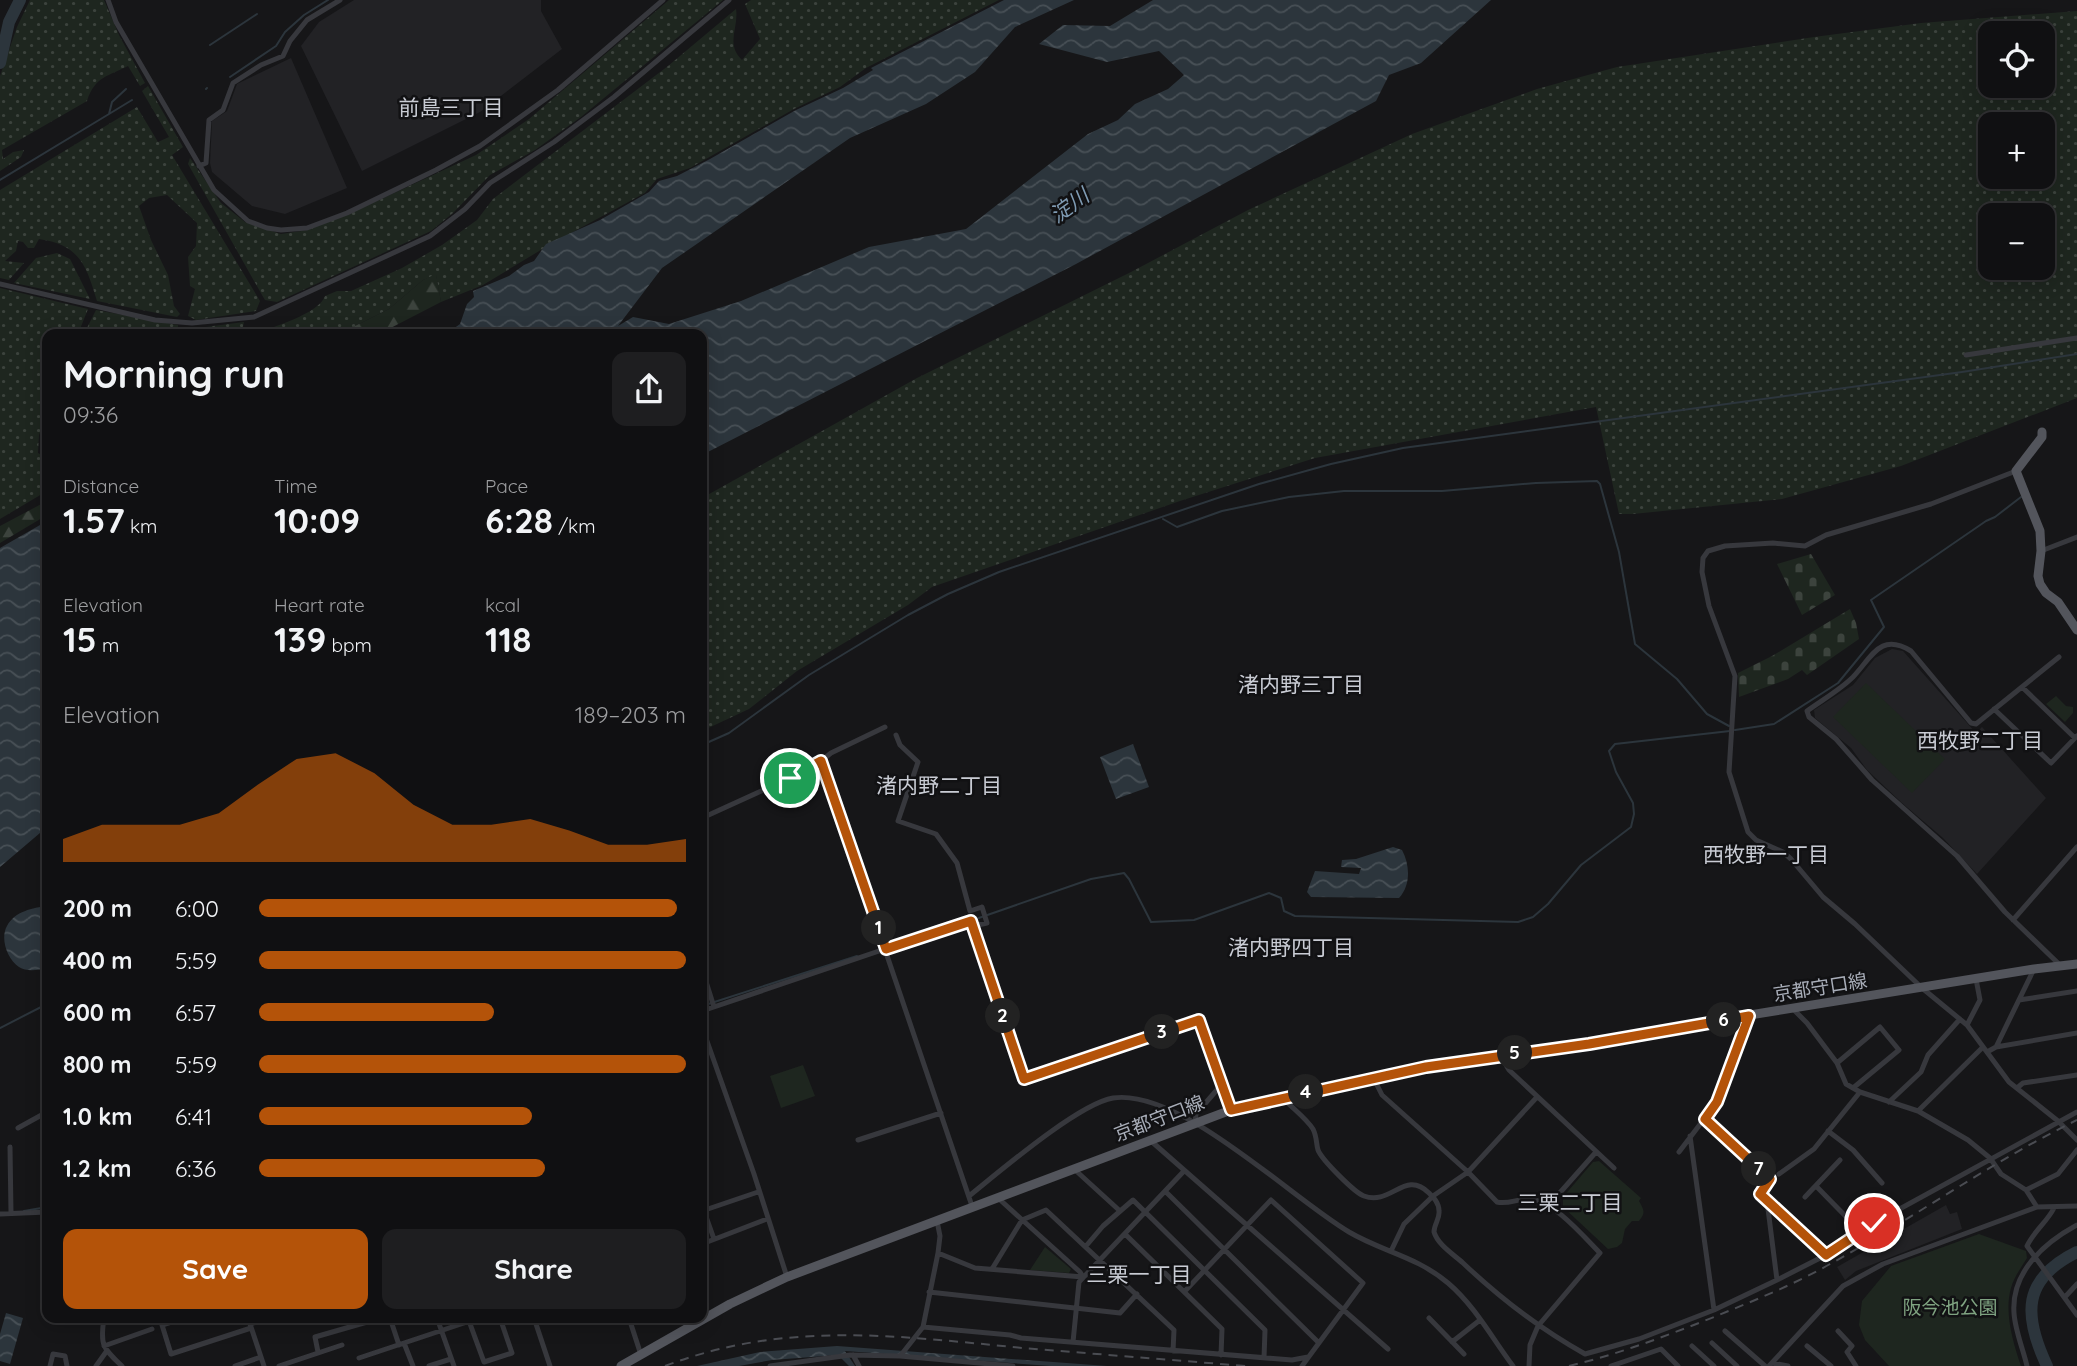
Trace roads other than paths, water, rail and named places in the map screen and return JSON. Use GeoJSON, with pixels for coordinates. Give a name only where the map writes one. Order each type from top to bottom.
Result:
{"type":"FeatureCollection","features":[{"type":"Feature","properties":{"kind":"main road"},"geometry":{"type":"LineString","coordinates":[[2042,432],[2042,437],[2016,471],[2040,531],[2040,584],[2046,593],[2059,601],[2077,630]]}},
{"type":"Feature","properties":{"kind":"main road","name":"京都守口線"},"geometry":{"type":"LineString","coordinates":[[707,1317],[787,1278],[1231,1110],[1426,1067],[1589,1044],[2077,964]]}},
{"type":"Feature","properties":{"kind":"main road","name":"京都守口線"},"geometry":{"type":"LineString","coordinates":[[621,1366],[697,1323]]}},
{"type":"Feature","properties":{"kind":"street"},"geometry":{"type":"LineString","coordinates":[[108,0],[116,22],[214,190],[248,220],[267,228],[281,230],[307,228],[347,213],[480,146],[558,90],[663,0]]}},
{"type":"Feature","properties":{"kind":"street"},"geometry":{"type":"LineString","coordinates":[[199,166],[206,163],[209,120],[223,110],[233,83],[261,65],[283,56],[290,41],[307,20],[340,0]]}},
{"type":"Feature","properties":{"kind":"street"},"geometry":{"type":"LineString","coordinates":[[0,284],[155,320],[192,323],[254,317],[430,236],[465,209],[490,183],[554,142],[614,97],[729,0]]}},
{"type":"Feature","properties":{"kind":"street"},"geometry":{"type":"LineString","coordinates":[[1966,355],[2077,338]]}},
{"type":"Feature","properties":{"kind":"street"},"geometry":{"type":"LineString","coordinates":[[2016,471],[1931,504],[1826,535],[1805,546],[1773,543],[1725,546],[1708,551],[1703,558],[1702,572],[1709,607],[1735,676],[1729,772],[1748,832],[1756,840],[1783,852],[1791,859],[1823,898],[1967,1025],[2009,1082],[2074,1133],[2077,1140]]}},
{"type":"Feature","properties":{"kind":"street"},"geometry":{"type":"LineString","coordinates":[[2041,551],[2077,537]]}},
{"type":"Feature","properties":{"kind":"street"},"geometry":{"type":"LineString","coordinates":[[2059,657],[1976,724],[1971,723],[1911,651],[1900,644],[1887,644],[1872,652],[1853,677],[1807,711],[1809,717],[1836,739],[1872,780],[1957,856],[2012,920],[2062,967]]}},
{"type":"Feature","properties":{"kind":"street"},"geometry":{"type":"LineString","coordinates":[[1994,709],[2051,763],[2076,738],[2022,687]]}},
{"type":"Feature","properties":{"kind":"street"},"geometry":{"type":"LineString","coordinates":[[707,816],[885,727]]}},
{"type":"Feature","properties":{"kind":"street"},"geometry":{"type":"LineString","coordinates":[[896,735],[900,745],[918,762],[898,821],[936,834],[957,863],[970,911],[982,906],[987,919],[987,923],[973,926]]}},
{"type":"Feature","properties":{"kind":"street"},"geometry":{"type":"LineString","coordinates":[[821,761],[972,1206]]}},
{"type":"Feature","properties":{"kind":"street"},"geometry":{"type":"LineString","coordinates":[[2012,920],[2077,847]]}},
{"type":"Feature","properties":{"kind":"street"},"geometry":{"type":"LineString","coordinates":[[707,1009],[971,921],[1024,1079],[1199,1020],[1231,1110]]}},
{"type":"Feature","properties":{"kind":"street"},"geometry":{"type":"LineString","coordinates":[[1996,1047],[2034,969]]}},
{"type":"Feature","properties":{"kind":"street"},"geometry":{"type":"LineString","coordinates":[[1967,1025],[1980,1000],[1976,979]]}},
{"type":"Feature","properties":{"kind":"street"},"geometry":{"type":"LineString","coordinates":[[707,985],[714,1007]]}},
{"type":"Feature","properties":{"kind":"street"},"geometry":{"type":"LineString","coordinates":[[2019,1000],[2077,991]]}},
{"type":"Feature","properties":{"kind":"street"},"geometry":{"type":"LineString","coordinates":[[1794,1010],[1837,1063],[1846,1084],[1860,1092],[1918,1111],[1968,1140],[1990,1158],[2001,1174],[2026,1190],[2037,1207]]}},
{"type":"Feature","properties":{"kind":"street"},"geometry":{"type":"LineString","coordinates":[[1679,1152],[1717,1102],[1749,1016]]}},
{"type":"Feature","properties":{"kind":"street"},"geometry":{"type":"LineString","coordinates":[[1889,1102],[1921,1072],[1928,1055],[1960,1019]]}},
{"type":"Feature","properties":{"kind":"street"},"geometry":{"type":"LineString","coordinates":[[1837,1063],[1880,1027],[1899,1050],[1853,1088]]}},
{"type":"Feature","properties":{"kind":"street"},"geometry":{"type":"LineString","coordinates":[[1918,1111],[1985,1049],[2077,1033]]}},
{"type":"Feature","properties":{"kind":"street"},"geometry":{"type":"LineString","coordinates":[[707,1041],[787,1278]]}},
{"type":"Feature","properties":{"kind":"street"},"geometry":{"type":"LineString","coordinates":[[1500,1055],[1509,1070],[1614,1168]]}},
{"type":"Feature","properties":{"kind":"street"},"geometry":{"type":"LineString","coordinates":[[2017,1088],[2023,1083],[2077,1075]]}},
{"type":"Feature","properties":{"kind":"street"},"geometry":{"type":"LineString","coordinates":[[1374,1079],[1382,1095],[1468,1172],[1497,1202],[1526,1199],[1549,1205],[1601,1252],[1538,1326],[1530,1345],[1529,1366]]}},
{"type":"Feature","properties":{"kind":"street"},"geometry":{"type":"LineString","coordinates":[[1195,1123],[1196,1114],[1222,1084]]}},
{"type":"Feature","properties":{"kind":"street"},"geometry":{"type":"LineString","coordinates":[[1779,1174],[1814,1149],[1860,1092]]}},
{"type":"Feature","properties":{"kind":"street"},"geometry":{"type":"LineString","coordinates":[[1282,1097],[1312,1127],[1317,1138],[1318,1151],[1354,1190],[1363,1196],[1382,1198],[1408,1184],[1420,1185],[1433,1196],[1440,1210],[1434,1226],[1436,1237],[1480,1279],[1538,1326],[1585,1354],[1639,1339],[1714,1310],[1777,1280],[1826,1255],[1990,1158],[2077,1112]]}},
{"type":"Feature","properties":{"kind":"street"},"geometry":{"type":"LineString","coordinates":[[1391,1251],[1404,1224],[1433,1196],[1468,1172],[1537,1097]]}},
{"type":"Feature","properties":{"kind":"street"},"geometry":{"type":"LineString","coordinates":[[969,1196],[1080,1112],[1105,1100],[1127,1098],[1156,1104],[1195,1123],[1348,1231],[1419,1262],[1440,1277],[1464,1298],[1513,1366]]}},
{"type":"Feature","properties":{"kind":"street"},"geometry":{"type":"LineString","coordinates":[[858,1140],[941,1113]]}},
{"type":"Feature","properties":{"kind":"street"},"geometry":{"type":"LineString","coordinates":[[18,1128],[42,1115]]}},
{"type":"Feature","properties":{"kind":"street"},"geometry":{"type":"LineString","coordinates":[[1705,1119],[1770,1179],[1760,1194],[1826,1255]]}},
{"type":"Feature","properties":{"kind":"street"},"geometry":{"type":"LineString","coordinates":[[1828,1131],[1870,1167],[1882,1183]]}},
{"type":"Feature","properties":{"kind":"street"},"geometry":{"type":"LineString","coordinates":[[1690,1136],[1714,1310]]}},
{"type":"Feature","properties":{"kind":"street"},"geometry":{"type":"LineString","coordinates":[[1151,1140],[1388,1349]]}},
{"type":"Feature","properties":{"kind":"street"},"geometry":{"type":"LineString","coordinates":[[10,1147],[11,1213]]}},
{"type":"Feature","properties":{"kind":"street"},"geometry":{"type":"LineString","coordinates":[[2026,1190],[2058,1174],[2077,1150]]}},
{"type":"Feature","properties":{"kind":"street"},"geometry":{"type":"LineString","coordinates":[[1549,1205],[1596,1152]]}},
{"type":"Feature","properties":{"kind":"street"},"geometry":{"type":"LineString","coordinates":[[1805,1197],[1840,1160]]}},
{"type":"Feature","properties":{"kind":"street"},"geometry":{"type":"LineString","coordinates":[[1074,1169],[1120,1210]]}},
{"type":"Feature","properties":{"kind":"street"},"geometry":{"type":"LineString","coordinates":[[1073,1342],[1079,1282],[1184,1171]]}},
{"type":"Feature","properties":{"kind":"street"},"geometry":{"type":"LineString","coordinates":[[1816,1186],[1861,1232]]}},
{"type":"Feature","properties":{"kind":"street"},"geometry":{"type":"LineString","coordinates":[[707,1210],[758,1192]]}},
{"type":"Feature","properties":{"kind":"street"},"geometry":{"type":"LineString","coordinates":[[1166,1192],[1319,1343]]}},
{"type":"Feature","properties":{"kind":"street"},"geometry":{"type":"LineString","coordinates":[[997,1197],[1083,1277]]}},
{"type":"Feature","properties":{"kind":"street"},"geometry":{"type":"LineString","coordinates":[[1086,1247],[1120,1210],[1133,1200],[1265,1330],[1264,1358]]}},
{"type":"Feature","properties":{"kind":"street"},"geometry":{"type":"LineString","coordinates":[[1185,1291],[1271,1200],[1363,1283],[1301,1366]]}},
{"type":"Feature","properties":{"kind":"street"},"geometry":{"type":"LineString","coordinates":[[1767,1201],[1777,1280]]}},
{"type":"Feature","properties":{"kind":"street"},"geometry":{"type":"LineString","coordinates":[[1769,1365],[1843,1286],[1857,1276],[2037,1207],[2077,1206]]}},
{"type":"Feature","properties":{"kind":"street"},"geometry":{"type":"LineString","coordinates":[[2054,1208],[2050,1216],[2032,1234],[2027,1246],[2077,1315]]}},
{"type":"Feature","properties":{"kind":"street"},"geometry":{"type":"LineString","coordinates":[[992,1269],[1022,1220],[1046,1210],[1174,1330],[1173,1351]]}},
{"type":"Feature","properties":{"kind":"street"},"geometry":{"type":"LineString","coordinates":[[0,1214],[42,1212]]}},
{"type":"Feature","properties":{"kind":"street"},"geometry":{"type":"LineString","coordinates":[[707,1242],[767,1219]]}},
{"type":"Feature","properties":{"kind":"street"},"geometry":{"type":"LineString","coordinates":[[707,1221],[714,1239]]}},
{"type":"Feature","properties":{"kind":"street"},"geometry":{"type":"LineString","coordinates":[[902,1355],[923,1327],[938,1253],[940,1236],[937,1221]]}},
{"type":"Feature","properties":{"kind":"street"},"geometry":{"type":"LineString","coordinates":[[2027,1366],[2014,1314],[2014,1297],[2023,1272],[2034,1257],[2056,1236],[2077,1225]]}},
{"type":"Feature","properties":{"kind":"street"},"geometry":{"type":"LineString","coordinates":[[1125,1234],[1222,1329],[1221,1355]]}},
{"type":"Feature","properties":{"kind":"street"},"geometry":{"type":"LineString","coordinates":[[938,1253],[975,1268],[1083,1277]]}},
{"type":"Feature","properties":{"kind":"street"},"geometry":{"type":"LineString","coordinates":[[2064,1295],[2077,1284]]}},
{"type":"Feature","properties":{"kind":"street"},"geometry":{"type":"LineString","coordinates":[[929,1292],[1119,1313],[1137,1294]]}},
{"type":"Feature","properties":{"kind":"street"},"geometry":{"type":"LineString","coordinates":[[1429,1318],[1464,1354]]}},
{"type":"Feature","properties":{"kind":"street"},"geometry":{"type":"LineString","coordinates":[[1452,1342],[1480,1320]]}},
{"type":"Feature","properties":{"kind":"street"},"geometry":{"type":"LineString","coordinates":[[103,1323],[101,1338],[105,1349],[122,1366]]}},
{"type":"Feature","properties":{"kind":"street"},"geometry":{"type":"LineString","coordinates":[[168,1323],[162,1325],[172,1354],[250,1323],[264,1366]]}},
{"type":"Feature","properties":{"kind":"street"},"geometry":{"type":"LineString","coordinates":[[318,1352],[315,1337],[364,1323]]}},
{"type":"Feature","properties":{"kind":"street"},"geometry":{"type":"LineString","coordinates":[[392,1323],[412,1366]]}},
{"type":"Feature","properties":{"kind":"street"},"geometry":{"type":"LineString","coordinates":[[439,1323],[454,1366]]}},
{"type":"Feature","properties":{"kind":"street"},"geometry":{"type":"LineString","coordinates":[[359,1358],[464,1323]]}},
{"type":"Feature","properties":{"kind":"street"},"geometry":{"type":"LineString","coordinates":[[471,1323],[484,1362],[512,1353],[502,1323]]}},
{"type":"Feature","properties":{"kind":"street"},"geometry":{"type":"LineString","coordinates":[[536,1323],[550,1366]]}},
{"type":"Feature","properties":{"kind":"street"},"geometry":{"type":"LineString","coordinates":[[631,1323],[641,1355]]}},
{"type":"Feature","properties":{"kind":"street"},"geometry":{"type":"LineString","coordinates":[[923,1327],[1221,1355],[1292,1360],[1308,1357]]}},
{"type":"Feature","properties":{"kind":"street"},"geometry":{"type":"LineString","coordinates":[[96,1366],[105,1349],[152,1329]]}},
{"type":"Feature","properties":{"kind":"street"},"geometry":{"type":"LineString","coordinates":[[1725,1331],[1769,1365],[1788,1366]]}},
{"type":"Feature","properties":{"kind":"street"},"geometry":{"type":"LineString","coordinates":[[1838,1331],[1852,1346],[1847,1352],[1856,1366]]}},
{"type":"Feature","properties":{"kind":"street"},"geometry":{"type":"LineString","coordinates":[[1712,1343],[1737,1366]]}},
{"type":"Feature","properties":{"kind":"street"},"geometry":{"type":"LineString","coordinates":[[279,1366],[342,1345]]}},
{"type":"Feature","properties":{"kind":"street"},"geometry":{"type":"LineString","coordinates":[[1692,1346],[1714,1366]]}},
{"type":"Feature","properties":{"kind":"street"},"geometry":{"type":"LineString","coordinates":[[1807,1346],[1831,1366]]}},
{"type":"Feature","properties":{"kind":"street"},"geometry":{"type":"LineString","coordinates":[[1611,1366],[1661,1349],[1678,1366]]}},
{"type":"Feature","properties":{"kind":"street"},"geometry":{"type":"LineString","coordinates":[[50,1366],[53,1354],[65,1356],[67,1366]]}},
{"type":"Feature","properties":{"kind":"street"},"geometry":{"type":"LineString","coordinates":[[851,1355],[859,1366]]}},
{"type":"Feature","properties":{"kind":"street"},"geometry":{"type":"LineString","coordinates":[[770,1366],[851,1355],[902,1355],[1013,1366]]}},
{"type":"Feature","properties":{"kind":"street"},"geometry":{"type":"LineString","coordinates":[[235,1366],[261,1357]]}},
{"type":"Feature","properties":{"kind":"street"},"geometry":{"type":"LineString","coordinates":[[429,1366],[451,1359]]}},
{"type":"Feature","properties":{"kind":"water","name":"淀川"},"geometry":{"type":"Polygon","coordinates":[[[1004,0],[1074,0],[1015,27],[975,72],[926,104],[850,138],[662,268],[618,326],[633,317],[669,324],[741,301],[869,247],[966,229],[1088,134],[1118,120],[1135,104],[1168,89],[1184,75],[1159,51],[1107,62],[1039,44],[1063,25],[1110,26],[1153,0],[1491,0],[1421,63],[1389,75],[1376,101],[1076,264],[707,452],[707,329],[453,329],[460,324],[467,304],[474,297],[473,291],[509,276],[534,261],[546,244],[600,220],[649,192],[659,181],[677,176],[710,159],[796,110],[843,88],[873,70],[871,68],[1004,0]]]}},
{"type":"Feature","properties":{"kind":"water"},"geometry":{"type":"Polygon","coordinates":[[[42,524],[42,831],[0,867],[0,548],[42,524]]]}},
{"type":"Feature","properties":{"kind":"water"},"geometry":{"type":"Polygon","coordinates":[[[1133,744],[1149,787],[1116,799],[1100,757],[1133,744]]]}},
{"type":"Feature","properties":{"kind":"water"},"geometry":{"type":"Polygon","coordinates":[[[1393,847],[1402,850],[1408,868],[1406,887],[1399,898],[1311,897],[1307,892],[1315,871],[1359,874],[1361,868],[1341,867],[1342,860],[1356,859],[1393,847]]]}},
{"type":"Feature","properties":{"kind":"water"},"geometry":{"type":"Polygon","coordinates":[[[42,907],[42,969],[33,970],[22,969],[15,963],[8,954],[4,936],[10,921],[30,909],[42,907]]]}},
{"type":"Feature","properties":{"kind":"water"},"geometry":{"type":"Polygon","coordinates":[[[6,1313],[23,1318],[10,1364],[0,1361],[0,1334],[6,1313]]]}},
{"type":"Feature","properties":{"kind":"water"},"geometry":{"type":"Polygon","coordinates":[[[837,1346],[1107,1366],[1051,1366],[845,1351],[855,1366],[849,1366],[838,1355],[772,1360],[739,1366],[697,1366],[760,1352],[837,1346]]]}},
{"type":"Feature","properties":{"kind":"waterway"},"geometry":{"type":"LineString","coordinates":[[0,63],[9,22],[20,0]]}},
{"type":"Feature","properties":{"kind":"waterway"},"geometry":{"type":"LineString","coordinates":[[230,77],[276,46],[285,32],[304,15],[328,0]]}},
{"type":"Feature","properties":{"kind":"waterway"},"geometry":{"type":"LineString","coordinates":[[210,45],[257,14]]}},
{"type":"Feature","properties":{"kind":"waterway"},"geometry":{"type":"LineString","coordinates":[[0,180],[109,114],[112,102],[126,89]]}},
{"type":"Feature","properties":{"kind":"waterway"},"geometry":{"type":"LineString","coordinates":[[109,114],[132,100]]}},
{"type":"Feature","properties":{"kind":"waterway"},"geometry":{"type":"LineString","coordinates":[[707,743],[729,733],[809,675],[948,594],[999,572],[1259,484],[1403,448],[2077,354]]}},
{"type":"Feature","properties":{"kind":"waterway"},"geometry":{"type":"LineString","coordinates":[[1163,519],[1177,527],[1222,511],[1289,497],[1344,491],[1442,491],[1597,481],[1619,552],[1635,644],[1677,679],[1707,714],[1729,726]]}},
{"type":"Feature","properties":{"kind":"waterway"},"geometry":{"type":"LineString","coordinates":[[1735,730],[1774,724],[1838,683],[1884,627],[1871,600],[2021,497]]}},
{"type":"Feature","properties":{"kind":"waterway"},"geometry":{"type":"LineString","coordinates":[[973,920],[1091,879],[1124,873],[1151,922],[1194,920],[1269,893],[1281,898],[1284,911],[1295,916],[1518,922],[1533,917],[1548,904],[1581,865],[1631,827],[1633,803],[1616,772],[1609,751],[1615,744],[1730,731]]}},
{"type":"Feature","properties":{"kind":"waterway"},"geometry":{"type":"LineString","coordinates":[[707,1004],[857,956]]}},
{"type":"Feature","properties":{"kind":"waterway"},"geometry":{"type":"LineString","coordinates":[[0,1028],[42,1007]]}},
{"type":"Feature","properties":{"kind":"waterway"},"geometry":{"type":"LineString","coordinates":[[24,1211],[42,1208]]}},
{"type":"Feature","properties":{"kind":"waterway"},"geometry":{"type":"LineString","coordinates":[[2047,1366],[2034,1330],[2032,1300],[2037,1286],[2046,1274],[2077,1252]]}},
{"type":"Feature","properties":{"kind":"railway"},"geometry":{"type":"LineString","coordinates":[[1569,1366],[1660,1338],[1802,1279],[2045,1136],[2077,1120]]}},
{"type":"Feature","properties":{"kind":"railway"},"geometry":{"type":"LineString","coordinates":[[665,1366],[754,1342],[842,1335],[931,1339],[1246,1366]]}},
{"type":"Feature","properties":{"kind":"district","name":"前島三丁目"},"geometry":{"type":"Point","coordinates":[451,107]}},
{"type":"Feature","properties":{"kind":"district","name":"渚内野三丁目"},"geometry":{"type":"Point","coordinates":[1301,684]}},
{"type":"Feature","properties":{"kind":"district","name":"西牧野二丁目"},"geometry":{"type":"Point","coordinates":[1980,740]}},
{"type":"Feature","properties":{"kind":"district","name":"渚内野二丁目"},"geometry":{"type":"Point","coordinates":[939,785]}},
{"type":"Feature","properties":{"kind":"district","name":"西牧野一丁目"},"geometry":{"type":"Point","coordinates":[1766,854]}},
{"type":"Feature","properties":{"kind":"district","name":"渚内野四丁目"},"geometry":{"type":"Point","coordinates":[1291,947]}},
{"type":"Feature","properties":{"kind":"district","name":"三栗二丁目"},"geometry":{"type":"Point","coordinates":[1570,1202]}},
{"type":"Feature","properties":{"kind":"district","name":"三栗一丁目"},"geometry":{"type":"Point","coordinates":[1139,1274]}},
{"type":"Feature","properties":{"kind":"park label","name":"阪今池公園"},"geometry":{"type":"Point","coordinates":[1950,1307]}}]}
